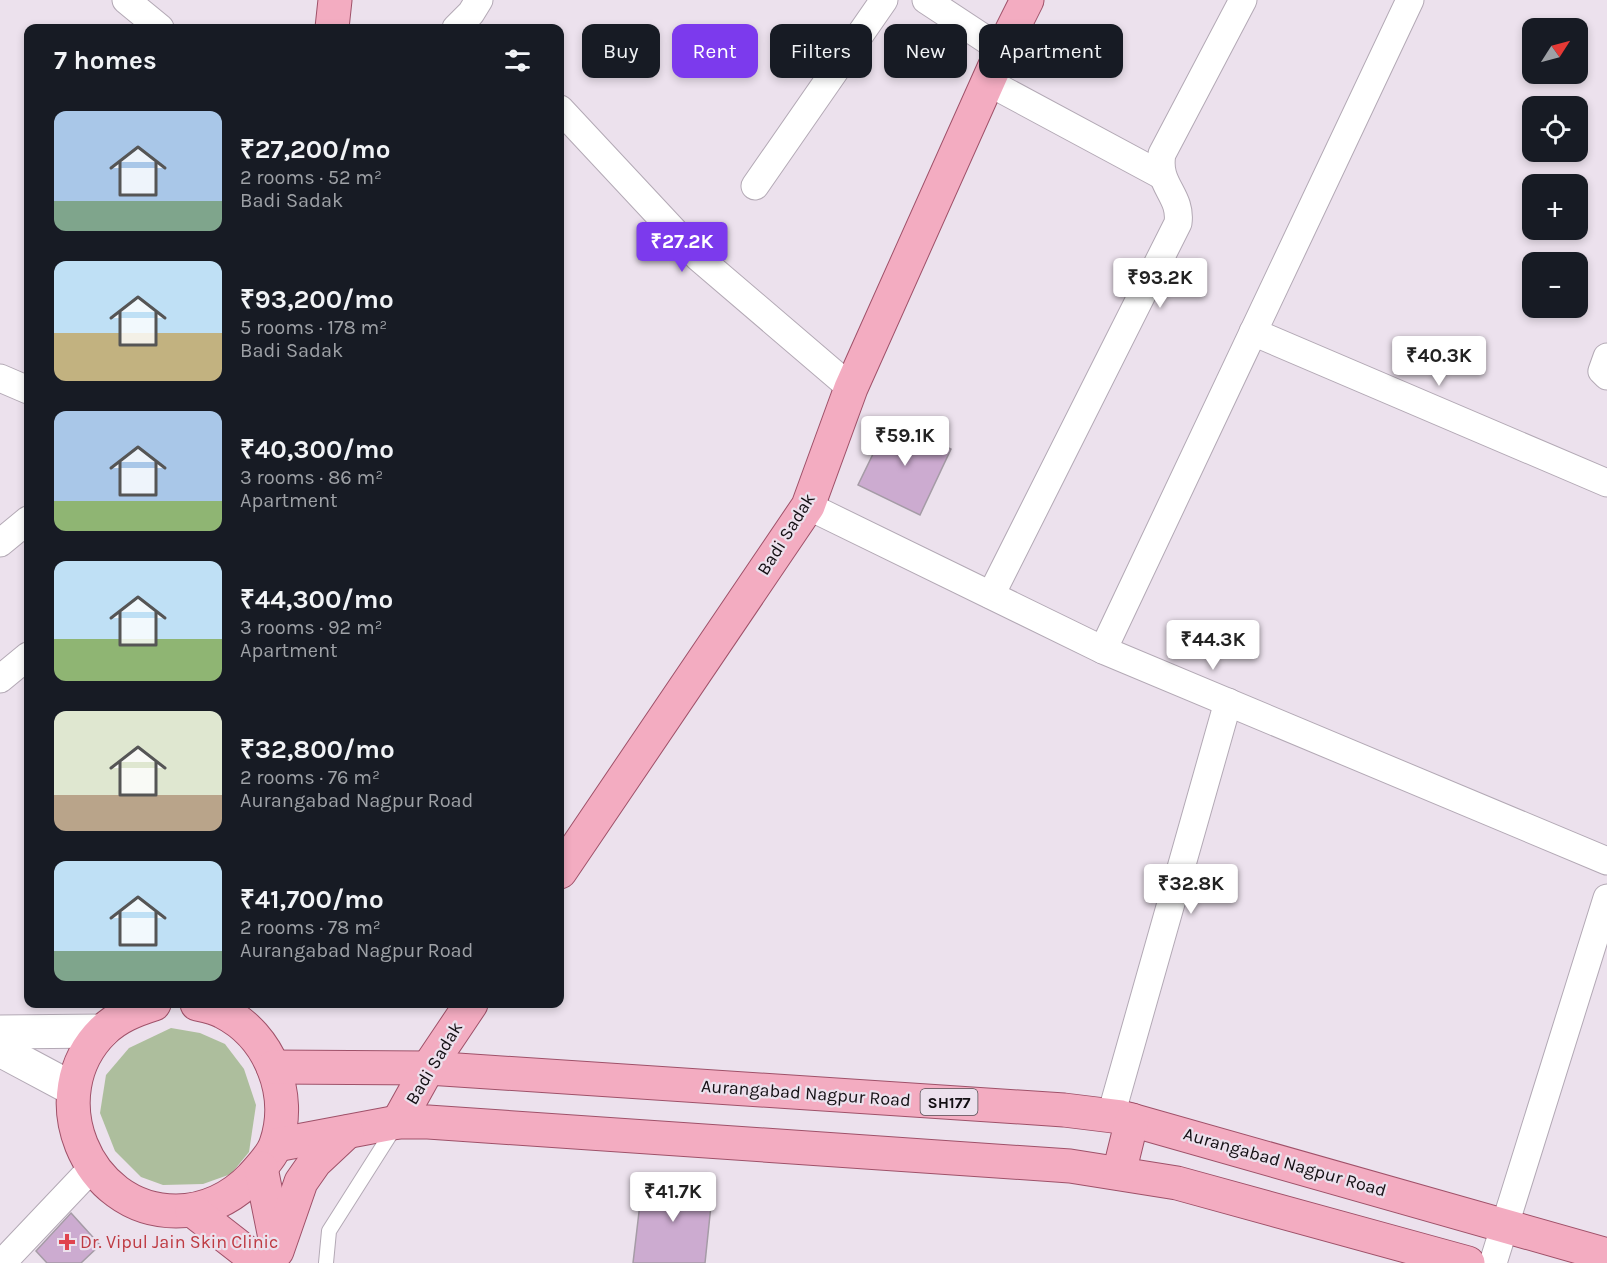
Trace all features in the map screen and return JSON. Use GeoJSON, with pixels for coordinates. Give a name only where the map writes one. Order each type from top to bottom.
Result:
{"type":"FeatureCollection","features":[{"type":"Feature","properties":{"kind":"main road"},"geometry":{"type":"LineString","coordinates":[[332,24],[335,0]]}},
{"type":"Feature","properties":{"kind":"main road","name":"Badi Sadak"},"geometry":{"type":"LineString","coordinates":[[1015,24],[1027,0]]}},
{"type":"Feature","properties":{"kind":"main road","name":"Badi Sadak"},"geometry":{"type":"LineString","coordinates":[[564,866],[808,506],[851,388],[990,78]]}},
{"type":"Feature","properties":{"kind":"main road"},"geometry":{"type":"LineString","coordinates":[[142,1008],[129,1012],[103,1031],[83,1058],[73,1089],[75,1125],[79,1143],[92,1168],[114,1190],[142,1205],[173,1211],[192,1210],[218,1203],[243,1186],[268,1156],[347,1132],[398,1122],[440,1122],[1070,1166],[1177,1183],[1462,1262]]}},
{"type":"Feature","properties":{"kind":"main road"},"geometry":{"type":"LineString","coordinates":[[211,1008],[222,1011],[248,1029],[267,1053],[279,1082],[282,1108],[268,1156],[272,1259]]}},
{"type":"Feature","properties":{"kind":"main road","name":"Badi Sadak"},"geometry":{"type":"LineString","coordinates":[[398,1122],[428,1068],[468,1008]]}},
{"type":"Feature","properties":{"kind":"main road"},"geometry":{"type":"LineString","coordinates":[[0,1032],[103,1031]]}},
{"type":"Feature","properties":{"kind":"main road"},"geometry":{"type":"LineString","coordinates":[[0,1050],[73,1089]]}},
{"type":"Feature","properties":{"kind":"main road","name":"Aurangabad Nagpur Road"},"geometry":{"type":"LineString","coordinates":[[273,1067],[428,1068],[1064,1110],[1121,1118],[1161,1126],[1607,1255]]}},
{"type":"Feature","properties":{"kind":"main road"},"geometry":{"type":"LineString","coordinates":[[1119,1173],[1121,1118]]}},
{"type":"Feature","properties":{"kind":"main road"},"geometry":{"type":"LineString","coordinates":[[272,1259],[301,1182],[315,1162],[347,1132]]}},
{"type":"Feature","properties":{"kind":"main road"},"geometry":{"type":"LineString","coordinates":[[192,1210],[272,1259]]}},
{"type":"Feature","properties":{"kind":"street"},"geometry":{"type":"LineString","coordinates":[[126,0],[155,24]]}},
{"type":"Feature","properties":{"kind":"street"},"geometry":{"type":"LineString","coordinates":[[754,186],[884,0]]}},
{"type":"Feature","properties":{"kind":"street"},"geometry":{"type":"LineString","coordinates":[[926,0],[979,35]]}},
{"type":"Feature","properties":{"kind":"street"},"geometry":{"type":"LineString","coordinates":[[991,595],[1178,223],[1177,205],[1161,175],[1160,164],[1165,147],[1243,0]]}},
{"type":"Feature","properties":{"kind":"street"},"geometry":{"type":"LineString","coordinates":[[1103,650],[1410,0]]}},
{"type":"Feature","properties":{"kind":"street"},"geometry":{"type":"LineString","coordinates":[[988,82],[1161,175]]}},
{"type":"Feature","properties":{"kind":"street"},"geometry":{"type":"LineString","coordinates":[[564,113],[699,258],[851,388]]}},
{"type":"Feature","properties":{"kind":"street"},"geometry":{"type":"LineString","coordinates":[[1253,332],[1607,483]]}},
{"type":"Feature","properties":{"kind":"street"},"geometry":{"type":"LineString","coordinates":[[1607,357],[1602,371],[1607,376]]}},
{"type":"Feature","properties":{"kind":"street"},"geometry":{"type":"LineString","coordinates":[[0,378],[24,388]]}},
{"type":"Feature","properties":{"kind":"street"},"geometry":{"type":"LineString","coordinates":[[808,506],[1103,650],[1607,861]]}},
{"type":"Feature","properties":{"kind":"street"},"geometry":{"type":"LineString","coordinates":[[0,543],[24,523]]}},
{"type":"Feature","properties":{"kind":"street"},"geometry":{"type":"LineString","coordinates":[[0,679],[24,659]]}},
{"type":"Feature","properties":{"kind":"street"},"geometry":{"type":"LineString","coordinates":[[1121,1118],[1228,702]]}},
{"type":"Feature","properties":{"kind":"street"},"geometry":{"type":"LineString","coordinates":[[1493,1263],[1607,898]]}},
{"type":"Feature","properties":{"kind":"street"},"geometry":{"type":"LineString","coordinates":[[2,1263],[92,1168]]}},
{"type":"Feature","properties":{"kind":"lane"},"geometry":{"type":"LineString","coordinates":[[326,1263],[329,1231],[398,1122]]}},
{"type":"Feature","properties":{"kind":"green space"},"geometry":{"type":"Polygon","coordinates":[[[171,1028],[200,1033],[225,1044],[244,1069],[256,1105],[249,1152],[231,1174],[203,1184],[163,1185],[141,1177],[115,1151],[100,1113],[106,1075],[129,1048],[171,1028]]]}},
{"type":"Feature","properties":{"kind":"building"},"geometry":{"type":"Polygon","coordinates":[[[890,419],[951,449],[920,515],[858,485],[890,419]]]}},
{"type":"Feature","properties":{"kind":"building"},"geometry":{"type":"Polygon","coordinates":[[[643,1178],[713,1186],[705,1263],[633,1263],[643,1178]]]}},
{"type":"Feature","properties":{"kind":"building"},"geometry":{"type":"Polygon","coordinates":[[[71,1213],[100,1245],[81,1263],[47,1263],[36,1251],[71,1213]]]}},
{"type":"Feature","properties":{"kind":"place","name":"Dr. Vipul Jain Skin Clinic"},"geometry":{"type":"Point","coordinates":[67,1242]}}]}
